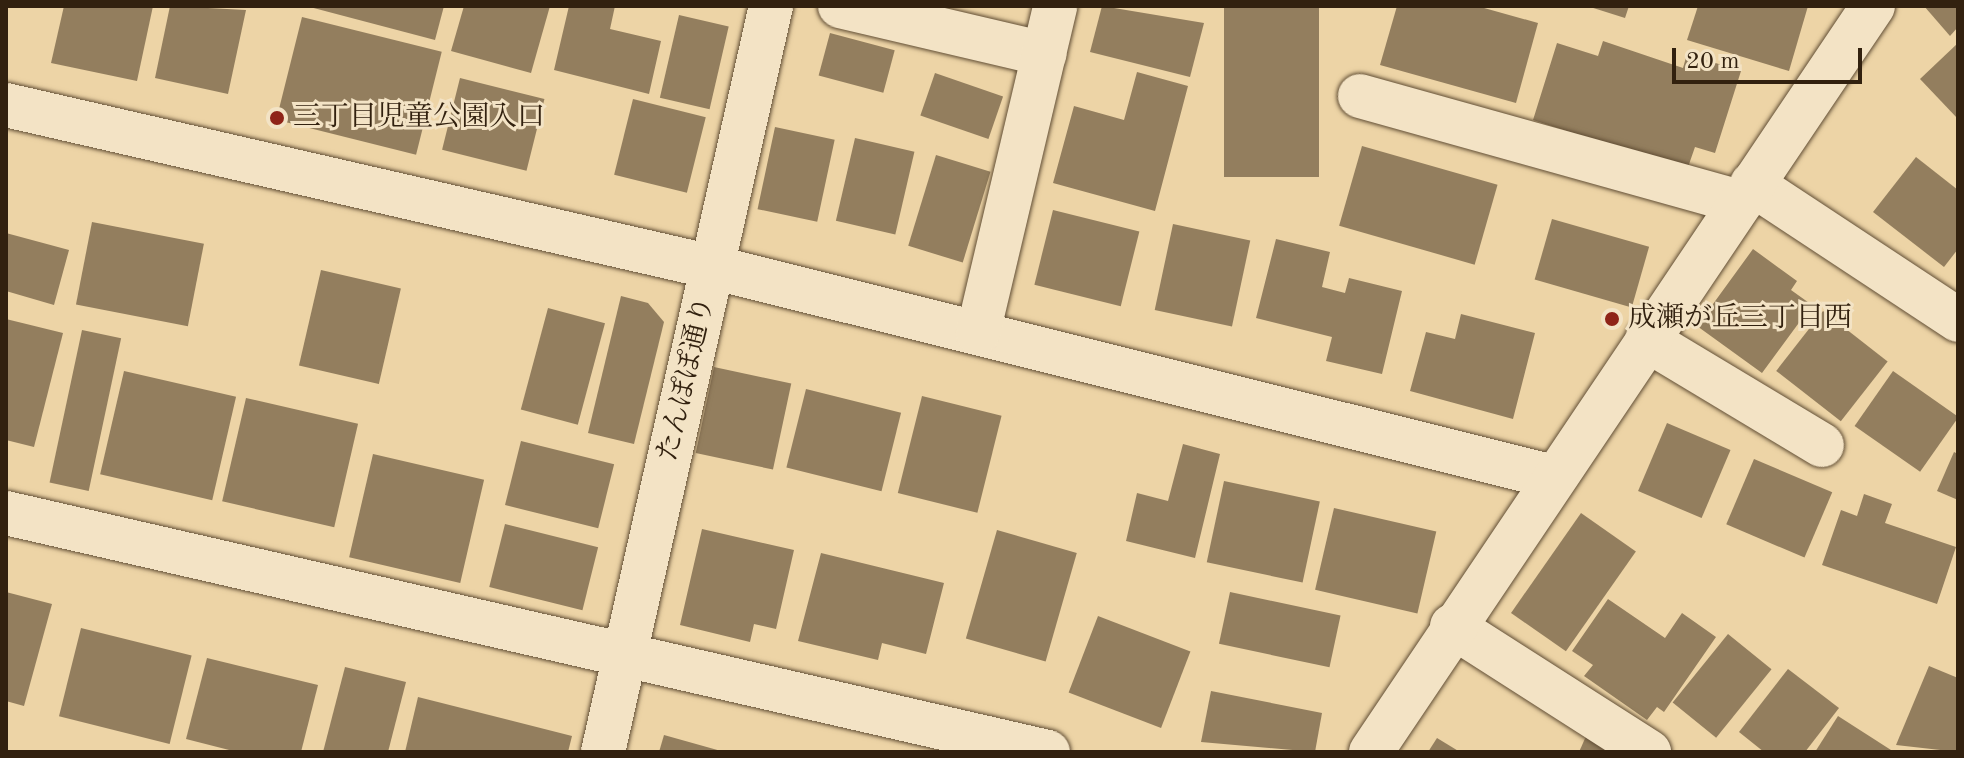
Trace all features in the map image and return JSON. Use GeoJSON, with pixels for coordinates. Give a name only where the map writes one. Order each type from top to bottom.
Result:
{"type":"FeatureCollection","features":[{"type":"Feature","properties":{"kind":"street","name":"たんぽぽ通り"},"geometry":{"type":"LineString","coordinates":[[603,752],[771,6]]}},
{"type":"Feature","properties":{"kind":"street"},"geometry":{"type":"LineString","coordinates":[[840,6],[1044,54]]}},
{"type":"Feature","properties":{"kind":"street"},"geometry":{"type":"LineString","coordinates":[[978,333],[1055,6]]}},
{"type":"Feature","properties":{"kind":"street"},"geometry":{"type":"LineString","coordinates":[[1371,752],[1452,626],[1873,6]]}},
{"type":"Feature","properties":{"kind":"street"},"geometry":{"type":"LineString","coordinates":[[1360,96],[1746,193],[1958,320]]}},
{"type":"Feature","properties":{"kind":"street"},"geometry":{"type":"LineString","coordinates":[[6,105],[712,267],[1553,477]]}},
{"type":"Feature","properties":{"kind":"street"},"geometry":{"type":"LineString","coordinates":[[1647,340],[1822,445]]}},
{"type":"Feature","properties":{"kind":"street"},"geometry":{"type":"LineString","coordinates":[[6,513],[1048,752]]}},
{"type":"Feature","properties":{"kind":"street"},"geometry":{"type":"LineString","coordinates":[[1452,626],[1649,752]]}},
{"type":"Feature","properties":{"kind":"building"},"geometry":{"type":"Polygon","coordinates":[[[64,6],[153,6],[137,81],[51,63],[64,6]]]}},
{"type":"Feature","properties":{"kind":"building"},"geometry":{"type":"Polygon","coordinates":[[[170,6],[246,10],[228,94],[155,78],[170,6]]]}},
{"type":"Feature","properties":{"kind":"building"},"geometry":{"type":"Polygon","coordinates":[[[306,6],[444,6],[435,40],[306,6]]]}},
{"type":"Feature","properties":{"kind":"building"},"geometry":{"type":"Polygon","coordinates":[[[464,6],[550,6],[531,73],[451,51],[464,6]]]}},
{"type":"Feature","properties":{"kind":"building"},"geometry":{"type":"Polygon","coordinates":[[[569,6],[615,6],[610,29],[661,41],[649,94],[554,70],[569,6]]]}},
{"type":"Feature","properties":{"kind":"building"},"geometry":{"type":"Polygon","coordinates":[[[1102,6],[1204,23],[1190,77],[1090,52],[1102,6]]]}},
{"type":"Feature","properties":{"kind":"building"},"geometry":{"type":"Polygon","coordinates":[[[1224,6],[1319,6],[1319,177],[1224,177],[1224,6]]]}},
{"type":"Feature","properties":{"kind":"building"},"geometry":{"type":"Polygon","coordinates":[[[1397,6],[1477,6],[1538,23],[1516,103],[1380,65],[1397,6]]]}},
{"type":"Feature","properties":{"kind":"building"},"geometry":{"type":"Polygon","coordinates":[[[1587,6],[1629,6],[1625,18],[1587,6]]]}},
{"type":"Feature","properties":{"kind":"building"},"geometry":{"type":"Polygon","coordinates":[[[1698,6],[1808,6],[1789,71],[1687,40],[1698,6]]]}},
{"type":"Feature","properties":{"kind":"building"},"geometry":{"type":"Polygon","coordinates":[[[1924,6],[1958,6],[1958,27],[1950,36],[1924,6]]]}},
{"type":"Feature","properties":{"kind":"building"},"geometry":{"type":"Polygon","coordinates":[[[679,15],[729,26],[710,109],[660,98],[679,15]]]}},
{"type":"Feature","properties":{"kind":"building"},"geometry":{"type":"Polygon","coordinates":[[[302,17],[442,52],[416,155],[276,120],[302,17]]]}},
{"type":"Feature","properties":{"kind":"building"},"geometry":{"type":"Polygon","coordinates":[[[830,33],[895,50],[883,93],[819,76],[830,33]]]}},
{"type":"Feature","properties":{"kind":"building"},"geometry":{"type":"Polygon","coordinates":[[[1603,41],[1683,68],[1687,54],[1741,71],[1715,153],[1695,147],[1687,170],[1533,120],[1557,43],[1598,56],[1603,41]]]}},
{"type":"Feature","properties":{"kind":"building"},"geometry":{"type":"Polygon","coordinates":[[[1958,43],[1958,119],[1920,79],[1958,43]]]}},
{"type":"Feature","properties":{"kind":"building"},"geometry":{"type":"Polygon","coordinates":[[[1137,72],[1188,86],[1155,211],[1053,183],[1074,106],[1124,120],[1137,72]]]}},
{"type":"Feature","properties":{"kind":"building"},"geometry":{"type":"Polygon","coordinates":[[[935,73],[1003,96],[988,139],[920,116],[935,73]]]}},
{"type":"Feature","properties":{"kind":"building"},"geometry":{"type":"Polygon","coordinates":[[[460,78],[544,99],[527,171],[442,150],[460,78]]]}},
{"type":"Feature","properties":{"kind":"building"},"geometry":{"type":"Polygon","coordinates":[[[633,99],[706,117],[687,193],[614,175],[633,99]]]}},
{"type":"Feature","properties":{"kind":"building"},"geometry":{"type":"Polygon","coordinates":[[[775,127],[835,140],[817,222],[758,209],[775,127]]]}},
{"type":"Feature","properties":{"kind":"building"},"geometry":{"type":"Polygon","coordinates":[[[855,138],[914,152],[895,235],[836,221],[855,138]]]}},
{"type":"Feature","properties":{"kind":"building"},"geometry":{"type":"Polygon","coordinates":[[[1362,146],[1498,185],[1475,265],[1339,226],[1362,146]]]}},
{"type":"Feature","properties":{"kind":"building"},"geometry":{"type":"Polygon","coordinates":[[[936,155],[991,172],[963,263],[908,246],[936,155]]]}},
{"type":"Feature","properties":{"kind":"building"},"geometry":{"type":"Polygon","coordinates":[[[1916,157],[1958,190],[1958,249],[1944,267],[1873,212],[1916,157]]]}},
{"type":"Feature","properties":{"kind":"building"},"geometry":{"type":"Polygon","coordinates":[[[1053,210],[1139,232],[1121,306],[1034,285],[1053,210]]]}},
{"type":"Feature","properties":{"kind":"building"},"geometry":{"type":"Polygon","coordinates":[[[1552,219],[1649,247],[1632,307],[1535,280],[1552,219]]]}},
{"type":"Feature","properties":{"kind":"building"},"geometry":{"type":"Polygon","coordinates":[[[92,222],[204,244],[188,326],[76,304],[92,222]]]}},
{"type":"Feature","properties":{"kind":"building"},"geometry":{"type":"Polygon","coordinates":[[[1173,224],[1250,240],[1232,327],[1155,310],[1173,224]]]}},
{"type":"Feature","properties":{"kind":"building"},"geometry":{"type":"Polygon","coordinates":[[[6,233],[69,250],[54,305],[6,291],[6,233]]]}},
{"type":"Feature","properties":{"kind":"building"},"geometry":{"type":"Polygon","coordinates":[[[1276,239],[1330,252],[1322,287],[1345,293],[1349,278],[1402,291],[1382,374],[1326,361],[1332,337],[1256,318],[1276,239]]]}},
{"type":"Feature","properties":{"kind":"building"},"geometry":{"type":"Polygon","coordinates":[[[1753,249],[1797,281],[1791,290],[1812,305],[1762,373],[1697,326],[1753,249]]]}},
{"type":"Feature","properties":{"kind":"building"},"geometry":{"type":"Polygon","coordinates":[[[321,270],[401,288],[379,384],[299,365],[321,270]]]}},
{"type":"Feature","properties":{"kind":"building"},"geometry":{"type":"Polygon","coordinates":[[[621,296],[648,303],[664,322],[634,444],[588,433],[621,296]]]}},
{"type":"Feature","properties":{"kind":"building"},"geometry":{"type":"Polygon","coordinates":[[[548,308],[605,323],[578,425],[521,409],[548,308]]]}},
{"type":"Feature","properties":{"kind":"building"},"geometry":{"type":"Polygon","coordinates":[[[1823,311],[1888,361],[1841,421],[1776,371],[1823,311]]]}},
{"type":"Feature","properties":{"kind":"building"},"geometry":{"type":"Polygon","coordinates":[[[1461,314],[1535,333],[1513,419],[1410,391],[1426,332],[1455,339],[1461,314]]]}},
{"type":"Feature","properties":{"kind":"building"},"geometry":{"type":"Polygon","coordinates":[[[6,319],[63,333],[34,447],[6,440],[6,319]]]}},
{"type":"Feature","properties":{"kind":"building"},"geometry":{"type":"Polygon","coordinates":[[[82,330],[121,338],[89,491],[50,483],[82,330]]]}},
{"type":"Feature","properties":{"kind":"building"},"geometry":{"type":"Polygon","coordinates":[[[714,367],[791,383],[773,470],[696,453],[714,367]]]}},
{"type":"Feature","properties":{"kind":"building"},"geometry":{"type":"Polygon","coordinates":[[[124,371],[236,397],[212,500],[100,474],[124,371]]]}},
{"type":"Feature","properties":{"kind":"building"},"geometry":{"type":"Polygon","coordinates":[[[1893,371],[1958,417],[1920,472],[1855,426],[1893,371]]]}},
{"type":"Feature","properties":{"kind":"building"},"geometry":{"type":"Polygon","coordinates":[[[806,389],[901,413],[881,491],[786,468],[806,389]]]}},
{"type":"Feature","properties":{"kind":"building"},"geometry":{"type":"Polygon","coordinates":[[[922,396],[1002,416],[977,513],[898,493],[922,396]]]}},
{"type":"Feature","properties":{"kind":"building"},"geometry":{"type":"Polygon","coordinates":[[[246,398],[358,424],[334,527],[222,501],[246,398]]]}},
{"type":"Feature","properties":{"kind":"building"},"geometry":{"type":"Polygon","coordinates":[[[1667,423],[1731,450],[1702,518],[1638,491],[1667,423]]]}},
{"type":"Feature","properties":{"kind":"building"},"geometry":{"type":"Polygon","coordinates":[[[521,441],[614,464],[598,528],[505,505],[521,441]]]}},
{"type":"Feature","properties":{"kind":"building"},"geometry":{"type":"Polygon","coordinates":[[[1183,444],[1220,454],[1195,558],[1126,541],[1137,493],[1168,501],[1183,444]]]}},
{"type":"Feature","properties":{"kind":"building"},"geometry":{"type":"Polygon","coordinates":[[[1954,452],[1958,454],[1958,500],[1937,491],[1954,452]]]}},
{"type":"Feature","properties":{"kind":"building"},"geometry":{"type":"Polygon","coordinates":[[[373,454],[484,480],[460,583],[349,557],[373,454]]]}},
{"type":"Feature","properties":{"kind":"building"},"geometry":{"type":"Polygon","coordinates":[[[1754,459],[1832,492],[1805,558],[1726,524],[1754,459]]]}},
{"type":"Feature","properties":{"kind":"building"},"geometry":{"type":"Polygon","coordinates":[[[1224,481],[1320,501],[1303,583],[1207,562],[1224,481]]]}},
{"type":"Feature","properties":{"kind":"building"},"geometry":{"type":"Polygon","coordinates":[[[1864,494],[1892,504],[1885,523],[1956,547],[1937,604],[1822,565],[1841,510],[1857,516],[1864,494]]]}},
{"type":"Feature","properties":{"kind":"building"},"geometry":{"type":"Polygon","coordinates":[[[1334,508],[1436,532],[1417,613],[1315,590],[1334,508]]]}},
{"type":"Feature","properties":{"kind":"building"},"geometry":{"type":"Polygon","coordinates":[[[1581,513],[1636,551],[1566,651],[1511,613],[1581,513]]]}},
{"type":"Feature","properties":{"kind":"building"},"geometry":{"type":"Polygon","coordinates":[[[505,524],[598,547],[582,610],[489,587],[505,524]]]}},
{"type":"Feature","properties":{"kind":"building"},"geometry":{"type":"Polygon","coordinates":[[[702,529],[794,550],[776,629],[754,624],[750,642],[680,625],[702,529]]]}},
{"type":"Feature","properties":{"kind":"building"},"geometry":{"type":"Polygon","coordinates":[[[997,530],[1077,553],[1046,662],[966,639],[997,530]]]}},
{"type":"Feature","properties":{"kind":"building"},"geometry":{"type":"Polygon","coordinates":[[[821,553],[944,583],[926,654],[882,643],[878,660],[798,641],[821,553]]]}},
{"type":"Feature","properties":{"kind":"building"},"geometry":{"type":"Polygon","coordinates":[[[6,592],[52,604],[24,706],[6,701],[6,592]]]}},
{"type":"Feature","properties":{"kind":"building"},"geometry":{"type":"Polygon","coordinates":[[[1230,592],[1341,615],[1330,667],[1219,644],[1230,592]]]}},
{"type":"Feature","properties":{"kind":"building"},"geometry":{"type":"Polygon","coordinates":[[[1608,599],[1665,638],[1682,613],[1716,637],[1664,712],[1657,707],[1647,720],[1584,676],[1593,665],[1572,651],[1608,599]]]}},
{"type":"Feature","properties":{"kind":"building"},"geometry":{"type":"Polygon","coordinates":[[[1098,616],[1190,651],[1161,728],[1069,693],[1098,616]]]}},
{"type":"Feature","properties":{"kind":"building"},"geometry":{"type":"Polygon","coordinates":[[[81,628],[192,656],[170,744],[59,716],[81,628]]]}},
{"type":"Feature","properties":{"kind":"building"},"geometry":{"type":"Polygon","coordinates":[[[1728,634],[1772,669],[1716,738],[1673,702],[1728,634]]]}},
{"type":"Feature","properties":{"kind":"building"},"geometry":{"type":"Polygon","coordinates":[[[207,658],[318,685],[301,752],[237,752],[186,739],[207,658]]]}},
{"type":"Feature","properties":{"kind":"building"},"geometry":{"type":"Polygon","coordinates":[[[1929,666],[1958,678],[1958,752],[1896,745],[1929,666]]]}},
{"type":"Feature","properties":{"kind":"building"},"geometry":{"type":"Polygon","coordinates":[[[345,667],[406,682],[388,752],[323,752],[345,667]]]}},
{"type":"Feature","properties":{"kind":"building"},"geometry":{"type":"Polygon","coordinates":[[[1788,669],[1839,708],[1805,752],[1764,752],[1739,732],[1788,669]]]}},
{"type":"Feature","properties":{"kind":"building"},"geometry":{"type":"Polygon","coordinates":[[[1211,691],[1322,713],[1315,752],[1201,742],[1211,691]]]}},
{"type":"Feature","properties":{"kind":"building"},"geometry":{"type":"Polygon","coordinates":[[[418,697],[572,736],[568,752],[405,752],[418,697]]]}},
{"type":"Feature","properties":{"kind":"building"},"geometry":{"type":"Polygon","coordinates":[[[1838,716],[1891,750],[1890,752],[1815,752],[1838,716]]]}},
{"type":"Feature","properties":{"kind":"building"},"geometry":{"type":"Polygon","coordinates":[[[1587,734],[1627,752],[1579,752],[1587,734]]]}},
{"type":"Feature","properties":{"kind":"building"},"geometry":{"type":"Polygon","coordinates":[[[664,735],[721,751],[721,752],[659,752],[664,735]]]}},
{"type":"Feature","properties":{"kind":"building"},"geometry":{"type":"Polygon","coordinates":[[[1437,738],[1460,752],[1428,752],[1437,738]]]}},
{"type":"Feature","properties":{"kind":"place","name":"三丁目児童公園入口"},"geometry":{"type":"Point","coordinates":[277,118]}},
{"type":"Feature","properties":{"kind":"place","name":"成瀬が丘三丁目西"},"geometry":{"type":"Point","coordinates":[1612,319]}}]}
